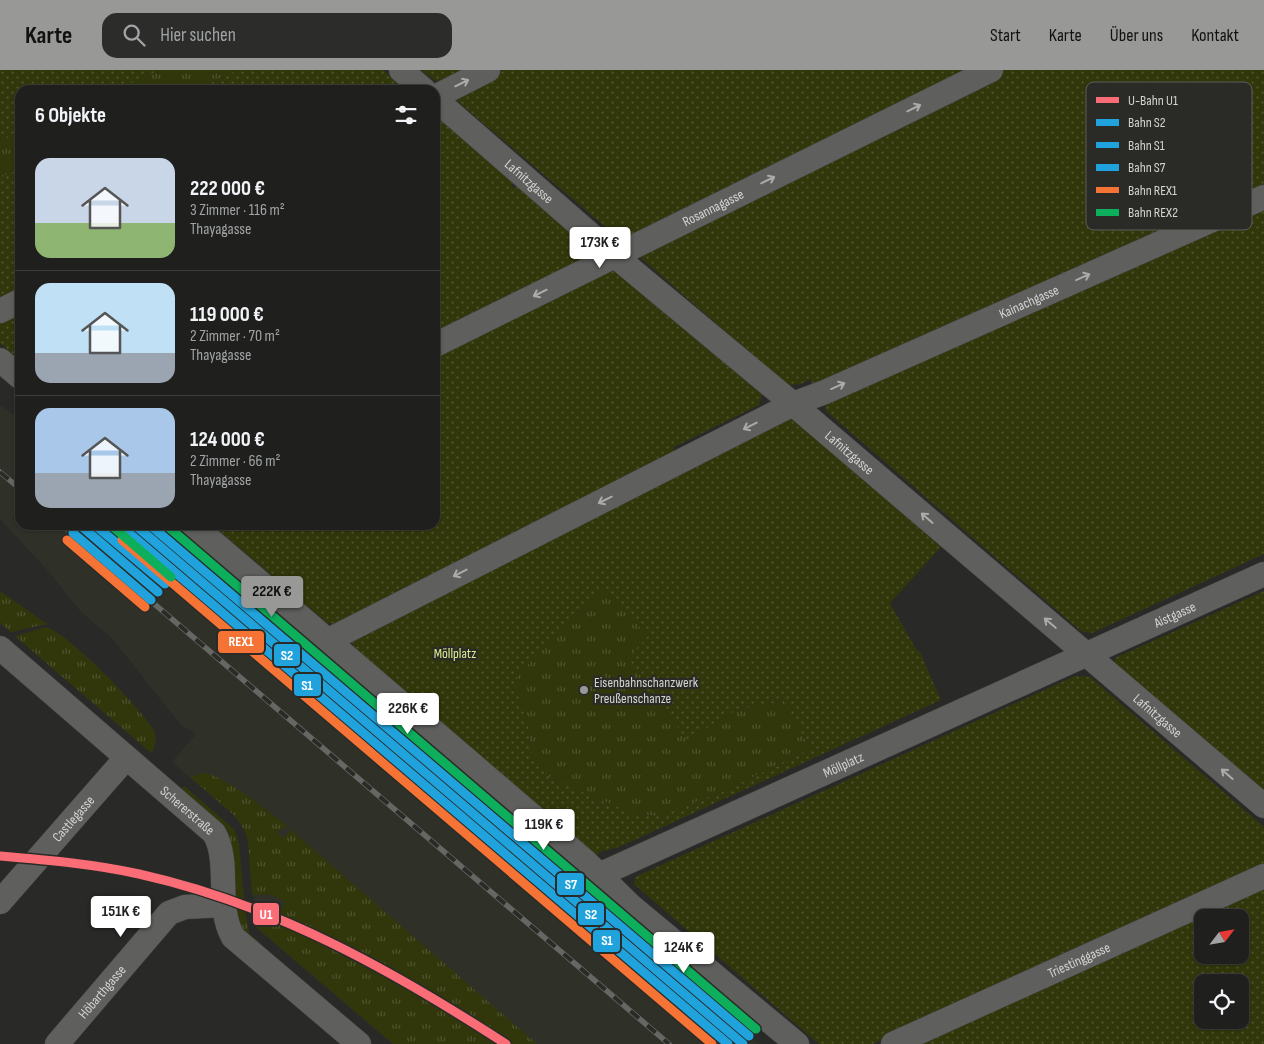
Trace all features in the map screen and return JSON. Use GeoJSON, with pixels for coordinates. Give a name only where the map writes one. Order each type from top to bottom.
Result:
{"type":"FeatureCollection","features":[{"type":"Feature","properties":{"kind":"street"},"geometry":{"type":"LineString","coordinates":[[401,70],[418,85]]}},
{"type":"Feature","properties":{"kind":"street"},"geometry":{"type":"LineString","coordinates":[[440,95],[488,70]]}},
{"type":"Feature","properties":{"kind":"street","name":"Rosannagasse"},"geometry":{"type":"LineString","coordinates":[[440,343],[991,70]]}},
{"type":"Feature","properties":{"kind":"street","name":"Lafnitzgasse"},"geometry":{"type":"LineString","coordinates":[[440,102],[615,256],[793,404],[1264,806]]}},
{"type":"Feature","properties":{"kind":"street","name":"Kainachgasse"},"geometry":{"type":"LineString","coordinates":[[1252,202],[1264,197]]}},
{"type":"Feature","properties":{"kind":"street","name":"Kainachgasse"},"geometry":{"type":"LineString","coordinates":[[793,404],[825,392],[1190,230]]}},
{"type":"Feature","properties":{"kind":"street"},"geometry":{"type":"LineString","coordinates":[[0,310],[15,303]]}},
{"type":"Feature","properties":{"kind":"street"},"geometry":{"type":"LineString","coordinates":[[0,360],[15,373]]}},
{"type":"Feature","properties":{"kind":"street"},"geometry":{"type":"LineString","coordinates":[[327,640],[793,404]]}},
{"type":"Feature","properties":{"kind":"street"},"geometry":{"type":"LineString","coordinates":[[199,530],[599,875],[631,906],[797,1044]]}},
{"type":"Feature","properties":{"kind":"street","name":"Aistgasse"},"geometry":{"type":"LineString","coordinates":[[1088,655],[1264,574]]}},
{"type":"Feature","properties":{"kind":"street","name":"Schererstraße"},"geometry":{"type":"LineString","coordinates":[[0,648],[214,833],[220,847],[224,905],[229,930],[239,944],[358,1044]]}},
{"type":"Feature","properties":{"kind":"street","name":"Möllplatz"},"geometry":{"type":"LineString","coordinates":[[599,875],[1088,655]]}},
{"type":"Feature","properties":{"kind":"street","name":"Castlegasse"},"geometry":{"type":"LineString","coordinates":[[0,902],[126,758]]}},
{"type":"Feature","properties":{"kind":"street","name":"Triestinggasse"},"geometry":{"type":"LineString","coordinates":[[893,1044],[1264,876]]}},
{"type":"Feature","properties":{"kind":"street","name":"Höbarthgasse"},"geometry":{"type":"LineString","coordinates":[[57,1044],[169,913],[185,907],[224,905]]}},
{"type":"Feature","properties":{"kind":"shaded area"},"geometry":{"type":"Polygon","coordinates":[[[0,405],[15,416],[15,530],[155,530],[268,627],[270,625],[759,1044],[393,1044],[256,927],[249,841],[245,829],[237,818],[172,762],[196,734],[181,725],[111,637],[82,613],[49,572],[0,519],[0,405]]]}},
{"type":"Feature","properties":{"kind":"green space"},"geometry":{"type":"Polygon","coordinates":[[[0,70],[160,70],[127,85],[15,85],[15,134],[0,141],[0,70]]]}},
{"type":"Feature","properties":{"kind":"green space"},"geometry":{"type":"Polygon","coordinates":[[[160,70],[238,70],[206,85],[127,85],[160,70]]]}},
{"type":"Feature","properties":{"kind":"green space"},"geometry":{"type":"Polygon","coordinates":[[[238,70],[383,70],[401,85],[206,85],[238,70]]]}},
{"type":"Feature","properties":{"kind":"green space"},"geometry":{"type":"Polygon","coordinates":[[[421,70],[475,70],[453,81],[442,83],[429,77],[421,70]]]}},
{"type":"Feature","properties":{"kind":"green space"},"geometry":{"type":"Polygon","coordinates":[[[503,70],[974,70],[629,240],[620,239],[457,101],[456,93],[503,70]]]}},
{"type":"Feature","properties":{"kind":"green space"},"geometry":{"type":"Polygon","coordinates":[[[1005,70],[1264,70],[1264,184],[1252,189],[1252,82],[1086,82],[1086,230],[1163,230],[815,388],[810,379],[801,384],[787,385],[641,258],[642,251],[1005,70]]]}},
{"type":"Feature","properties":{"kind":"green space"},"geometry":{"type":"Polygon","coordinates":[[[440,117],[514,182],[511,185],[513,188],[519,186],[594,250],[593,257],[440,334],[440,117]]]}},
{"type":"Feature","properties":{"kind":"green space"},"geometry":{"type":"Polygon","coordinates":[[[15,134],[15,171],[0,178],[0,141],[15,134]]]}},
{"type":"Feature","properties":{"kind":"green space"},"geometry":{"type":"Polygon","coordinates":[[[15,171],[15,297],[0,304],[0,178],[15,171]]]}},
{"type":"Feature","properties":{"kind":"green space"},"geometry":{"type":"Polygon","coordinates":[[[1264,208],[1264,554],[1092,633],[1081,631],[826,411],[825,403],[1214,230],[1252,230],[1252,213],[1264,208]]]}},
{"type":"Feature","properties":{"kind":"green space"},"geometry":{"type":"Polygon","coordinates":[[[604,268],[616,270],[762,394],[759,405],[674,447],[672,457],[339,624],[327,623],[219,530],[440,530],[440,349],[604,268]]]}},
{"type":"Feature","properties":{"kind":"green space"},"geometry":{"type":"Polygon","coordinates":[[[15,310],[15,356],[0,343],[0,318],[15,310]]]}},
{"type":"Feature","properties":{"kind":"green space"},"geometry":{"type":"Polygon","coordinates":[[[790,416],[941,547],[890,603],[917,651],[919,650],[941,700],[619,847],[599,852],[597,856],[587,850],[357,654],[351,639],[790,416]],[[603,587],[514,679],[528,727],[533,760],[550,778],[634,814],[656,816],[718,794],[810,749],[785,701],[738,709],[687,740],[628,658],[648,636],[603,587]]]}},
{"type":"Feature","properties":{"kind":"green space","name":"Eisenbahnschanzwerk Preußenschanze"},"geometry":{"type":"Polygon","coordinates":[[[603,587],[648,636],[687,740],[738,709],[785,701],[810,749],[718,794],[656,816],[634,814],[550,778],[533,760],[528,727],[514,679],[603,587]]]}},
{"type":"Feature","properties":{"kind":"green space"},"geometry":{"type":"Polygon","coordinates":[[[0,591],[47,624],[11,632],[0,623],[0,591]]]}},
{"type":"Feature","properties":{"kind":"green space"},"geometry":{"type":"Polygon","coordinates":[[[1264,591],[1264,794],[1115,666],[1115,658],[1264,591]]]}},
{"type":"Feature","properties":{"kind":"green space"},"geometry":{"type":"Polygon","coordinates":[[[46,627],[71,643],[87,657],[135,706],[154,731],[155,743],[151,753],[15,636],[46,627]]]}},
{"type":"Feature","properties":{"kind":"green space"},"geometry":{"type":"Polygon","coordinates":[[[1075,676],[1090,677],[1264,827],[1264,865],[873,1044],[819,1044],[634,884],[635,877],[1075,676]]]}},
{"type":"Feature","properties":{"kind":"green space"},"geometry":{"type":"Polygon","coordinates":[[[203,773],[234,787],[287,826],[284,830],[281,828],[277,832],[284,838],[291,830],[537,1044],[393,1044],[256,927],[254,905],[266,904],[268,901],[283,907],[285,902],[269,894],[252,895],[248,841],[244,829],[234,815],[190,777],[203,773]]]}},
{"type":"Feature","properties":{"kind":"green space"},"geometry":{"type":"Polygon","coordinates":[[[184,786],[234,829],[239,844],[244,899],[236,900],[232,845],[227,830],[218,820],[202,811],[180,791],[184,786]]]}},
{"type":"Feature","properties":{"kind":"green space"},"geometry":{"type":"Polygon","coordinates":[[[1264,884],[1264,1044],[909,1044],[1194,916],[1194,964],[1249,964],[1249,909],[1209,909],[1264,884]]]}},
{"type":"Feature","properties":{"kind":"green space"},"geometry":{"type":"Polygon","coordinates":[[[237,906],[244,906],[249,933],[266,949],[263,952],[244,932],[239,920],[237,906]]]}},
{"type":"Feature","properties":{"kind":"railway"},"geometry":{"type":"LineString","coordinates":[[0,472],[15,485]]}},
{"type":"Feature","properties":{"kind":"railway"},"geometry":{"type":"LineString","coordinates":[[68,530],[669,1044]]}},
{"type":"Feature","properties":{"kind":"metro line","name":"U1"},"geometry":{"type":"LineString","coordinates":[[0,856],[70,863],[139,874],[189,887],[237,903],[284,921],[330,942],[420,990],[506,1044]]}},
{"type":"Feature","properties":{"kind":"rail line","name":"S2"},"geometry":{"type":"LineString","coordinates":[[86,530],[158,592]]}},
{"type":"Feature","properties":{"kind":"rail line","name":"S7"},"geometry":{"type":"LineString","coordinates":[[101,530],[165,584]]}},
{"type":"Feature","properties":{"kind":"rail line","name":"REX2"},"geometry":{"type":"LineString","coordinates":[[117,530],[171,577]]}},
{"type":"Feature","properties":{"kind":"rail line","name":"S2"},"geometry":{"type":"LineString","coordinates":[[141,530],[743,1044]]}},
{"type":"Feature","properties":{"kind":"rail line","name":"S7"},"geometry":{"type":"LineString","coordinates":[[156,530],[749,1036]]}},
{"type":"Feature","properties":{"kind":"rail line","name":"REX2"},"geometry":{"type":"LineString","coordinates":[[172,530],[756,1029]]}},
{"type":"Feature","properties":{"kind":"rail line","name":"S1"},"geometry":{"type":"LineString","coordinates":[[73,533],[151,600]]}},
{"type":"Feature","properties":{"kind":"rail line","name":"S1"},"geometry":{"type":"LineString","coordinates":[[129,533],[728,1044]]}},
{"type":"Feature","properties":{"kind":"rail line","name":"REX1"},"geometry":{"type":"LineString","coordinates":[[67,540],[145,607]]}},
{"type":"Feature","properties":{"kind":"rail line","name":"REX1"},"geometry":{"type":"LineString","coordinates":[[122,540],[712,1044]]}},
{"type":"Feature","properties":{"kind":"place","name":"Eisenbahnschanzwerk Preußenschanze"},"geometry":{"type":"Point","coordinates":[584,690]}}]}
